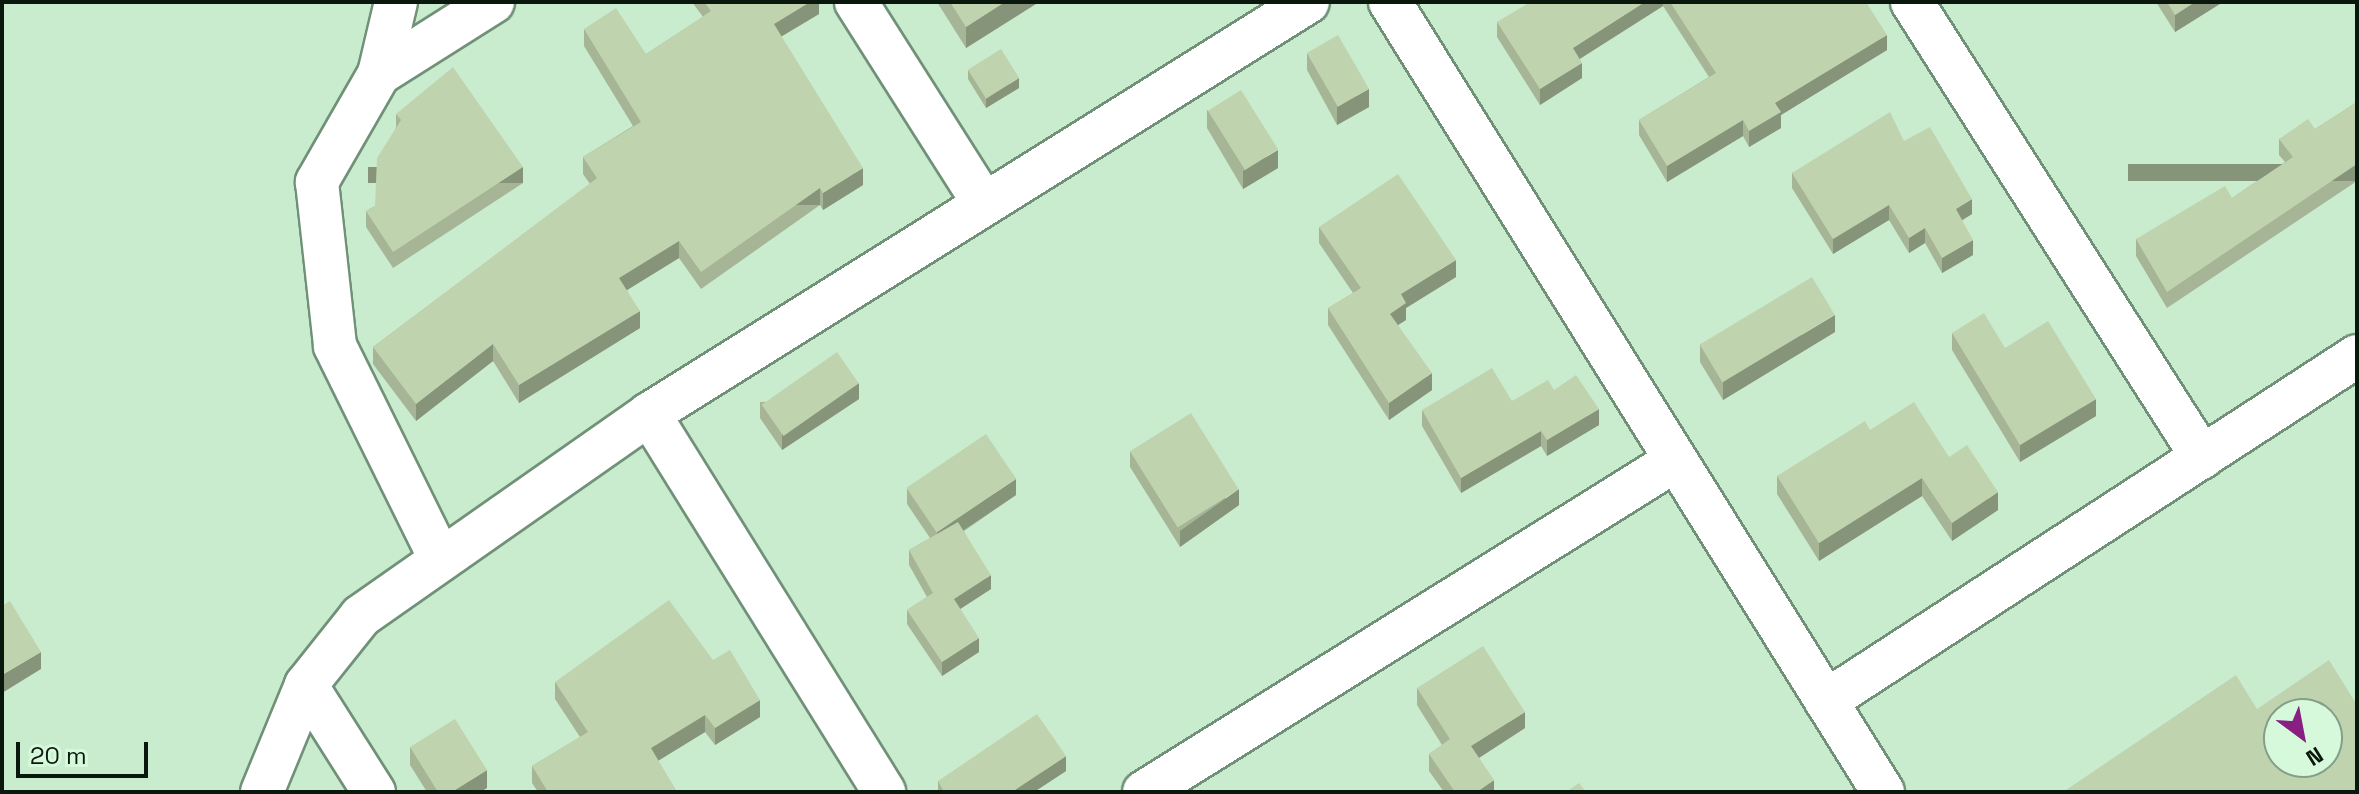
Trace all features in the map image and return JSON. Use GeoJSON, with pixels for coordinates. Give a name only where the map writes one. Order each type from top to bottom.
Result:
{"type":"FeatureCollection","features":[{"type":"Feature","properties":{"kind":"street"},"geometry":{"type":"LineString","coordinates":[[396,2],[379,74],[317,182],[335,346],[440,558]]}},
{"type":"Feature","properties":{"kind":"street"},"geometry":{"type":"LineString","coordinates":[[379,74],[493,2]]}},
{"type":"Feature","properties":{"kind":"street"},"geometry":{"type":"LineString","coordinates":[[856,2],[984,204]]}},
{"type":"Feature","properties":{"kind":"street"},"geometry":{"type":"LineString","coordinates":[[262,792],[306,685],[361,616],[649,414],[1308,2]]}},
{"type":"Feature","properties":{"kind":"street"},"geometry":{"type":"LineString","coordinates":[[1390,2],[1673,462],[1883,792]]}},
{"type":"Feature","properties":{"kind":"street"},"geometry":{"type":"LineString","coordinates":[[1912,2],[2202,457]]}},
{"type":"Feature","properties":{"kind":"street"},"geometry":{"type":"LineString","coordinates":[[1826,701],[2357,356]]}},
{"type":"Feature","properties":{"kind":"street"},"geometry":{"type":"LineString","coordinates":[[649,414],[884,792]]}},
{"type":"Feature","properties":{"kind":"street"},"geometry":{"type":"LineString","coordinates":[[1144,792],[1673,462]]}},
{"type":"Feature","properties":{"kind":"street"},"geometry":{"type":"LineString","coordinates":[[306,685],[374,792]]}},
{"type":"Feature","properties":{"kind":"building"},"geometry":{"type":"Polygon","coordinates":[[[704,2],[810,2],[774,24],[863,168],[823,193],[820,188],[701,272],[679,241],[619,278],[640,311],[519,385],[493,344],[416,404],[373,347],[597,178],[583,157],[641,122],[584,29],[616,8],[646,54],[711,11],[704,2]]]}},
{"type":"Feature","properties":{"kind":"building"},"geometry":{"type":"Polygon","coordinates":[[[950,2],[1005,2],[966,27],[950,2]]]}},
{"type":"Feature","properties":{"kind":"building"},"geometry":{"type":"Polygon","coordinates":[[[1530,2],[1645,2],[1573,48],[1582,63],[1540,89],[1497,22],[1530,2]]]}},
{"type":"Feature","properties":{"kind":"building"},"geometry":{"type":"Polygon","coordinates":[[[1670,2],[1866,2],[1887,35],[1775,103],[1781,112],[1749,131],[1743,120],[1667,166],[1639,120],[1716,73],[1670,2]]]}},
{"type":"Feature","properties":{"kind":"building"},"geometry":{"type":"Polygon","coordinates":[[[2167,2],[2195,2],[2175,15],[2167,2]]]}},
{"type":"Feature","properties":{"kind":"building"},"geometry":{"type":"Polygon","coordinates":[[[1338,35],[1369,89],[1338,107],[1307,53],[1338,35]]]}},
{"type":"Feature","properties":{"kind":"building"},"geometry":{"type":"Polygon","coordinates":[[[1001,49],[1019,78],[986,99],[968,70],[1001,49]]]}},
{"type":"Feature","properties":{"kind":"building"},"geometry":{"type":"Polygon","coordinates":[[[453,67],[523,167],[393,252],[366,211],[375,206],[377,158],[401,120],[396,114],[453,67]]]}},
{"type":"Feature","properties":{"kind":"building"},"geometry":{"type":"Polygon","coordinates":[[[1241,90],[1278,149],[1245,170],[1208,111],[1241,90]]]}},
{"type":"Feature","properties":{"kind":"building"},"geometry":{"type":"Polygon","coordinates":[[[2357,102],[2357,164],[2167,292],[2136,239],[2225,186],[2232,198],[2293,157],[2279,139],[2308,119],[2315,129],[2357,102]]]}},
{"type":"Feature","properties":{"kind":"building"},"geometry":{"type":"Polygon","coordinates":[[[1890,112],[1904,141],[1930,127],[1972,199],[1956,209],[1973,240],[1942,258],[1925,228],[1909,238],[1889,205],[1833,239],[1792,173],[1890,112]]]}},
{"type":"Feature","properties":{"kind":"building"},"geometry":{"type":"Polygon","coordinates":[[[1398,174],[1456,260],[1401,294],[1406,303],[1390,314],[1432,373],[1389,403],[1328,308],[1361,288],[1319,227],[1398,174]]]}},
{"type":"Feature","properties":{"kind":"building"},"geometry":{"type":"Polygon","coordinates":[[[1812,277],[1835,315],[1722,382],[1700,344],[1812,277]]]}},
{"type":"Feature","properties":{"kind":"building"},"geometry":{"type":"Polygon","coordinates":[[[1984,313],[2005,348],[2048,321],[2096,399],[2020,445],[1952,333],[1984,313]]]}},
{"type":"Feature","properties":{"kind":"building"},"geometry":{"type":"Polygon","coordinates":[[[837,352],[859,383],[783,436],[762,405],[837,352]]]}},
{"type":"Feature","properties":{"kind":"building"},"geometry":{"type":"Polygon","coordinates":[[[1492,368],[1512,401],[1548,380],[1554,390],[1576,375],[1599,409],[1547,440],[1541,431],[1461,478],[1422,410],[1492,368]]]}},
{"type":"Feature","properties":{"kind":"building"},"geometry":{"type":"Polygon","coordinates":[[[1914,402],[1949,457],[1967,445],[1998,492],[1952,523],[1922,478],[1819,543],[1777,476],[1865,421],[1870,430],[1914,402]]]}},
{"type":"Feature","properties":{"kind":"building"},"geometry":{"type":"Polygon","coordinates":[[[1191,413],[1239,489],[1178,527],[1130,451],[1191,413]]]}},
{"type":"Feature","properties":{"kind":"building"},"geometry":{"type":"Polygon","coordinates":[[[986,434],[1016,479],[937,532],[906,488],[986,434]]]}},
{"type":"Feature","properties":{"kind":"building"},"geometry":{"type":"Polygon","coordinates":[[[958,522],[991,575],[954,599],[979,638],[942,662],[907,610],[933,593],[909,550],[958,522]]]}},
{"type":"Feature","properties":{"kind":"building"},"geometry":{"type":"Polygon","coordinates":[[[669,600],[713,660],[730,650],[760,700],[715,728],[705,715],[651,748],[677,792],[548,792],[532,766],[588,732],[555,682],[669,600]]]}},
{"type":"Feature","properties":{"kind":"building"},"geometry":{"type":"Polygon","coordinates":[[[10,601],[41,652],[2,675],[2,606],[10,601]]]}},
{"type":"Feature","properties":{"kind":"building"},"geometry":{"type":"Polygon","coordinates":[[[1483,646],[1525,712],[1471,746],[1494,780],[1477,792],[1455,792],[1429,754],[1450,739],[1417,688],[1483,646]]]}},
{"type":"Feature","properties":{"kind":"building"},"geometry":{"type":"Polygon","coordinates":[[[2329,660],[2357,705],[2357,792],[2063,792],[2236,675],[2257,709],[2263,705],[2263,778],[2343,778],[2343,698],[2273,698],[2329,660]]]}},
{"type":"Feature","properties":{"kind":"building"},"geometry":{"type":"Polygon","coordinates":[[[1037,714],[1066,756],[1012,792],[944,792],[938,781],[1037,714]]]}},
{"type":"Feature","properties":{"kind":"building"},"geometry":{"type":"Polygon","coordinates":[[[455,719],[487,770],[452,792],[438,792],[410,747],[455,719]]]}},
{"type":"Feature","properties":{"kind":"building"},"geometry":{"type":"Polygon","coordinates":[[[1579,783],[1586,792],[1566,792],[1579,783]]]}}]}
